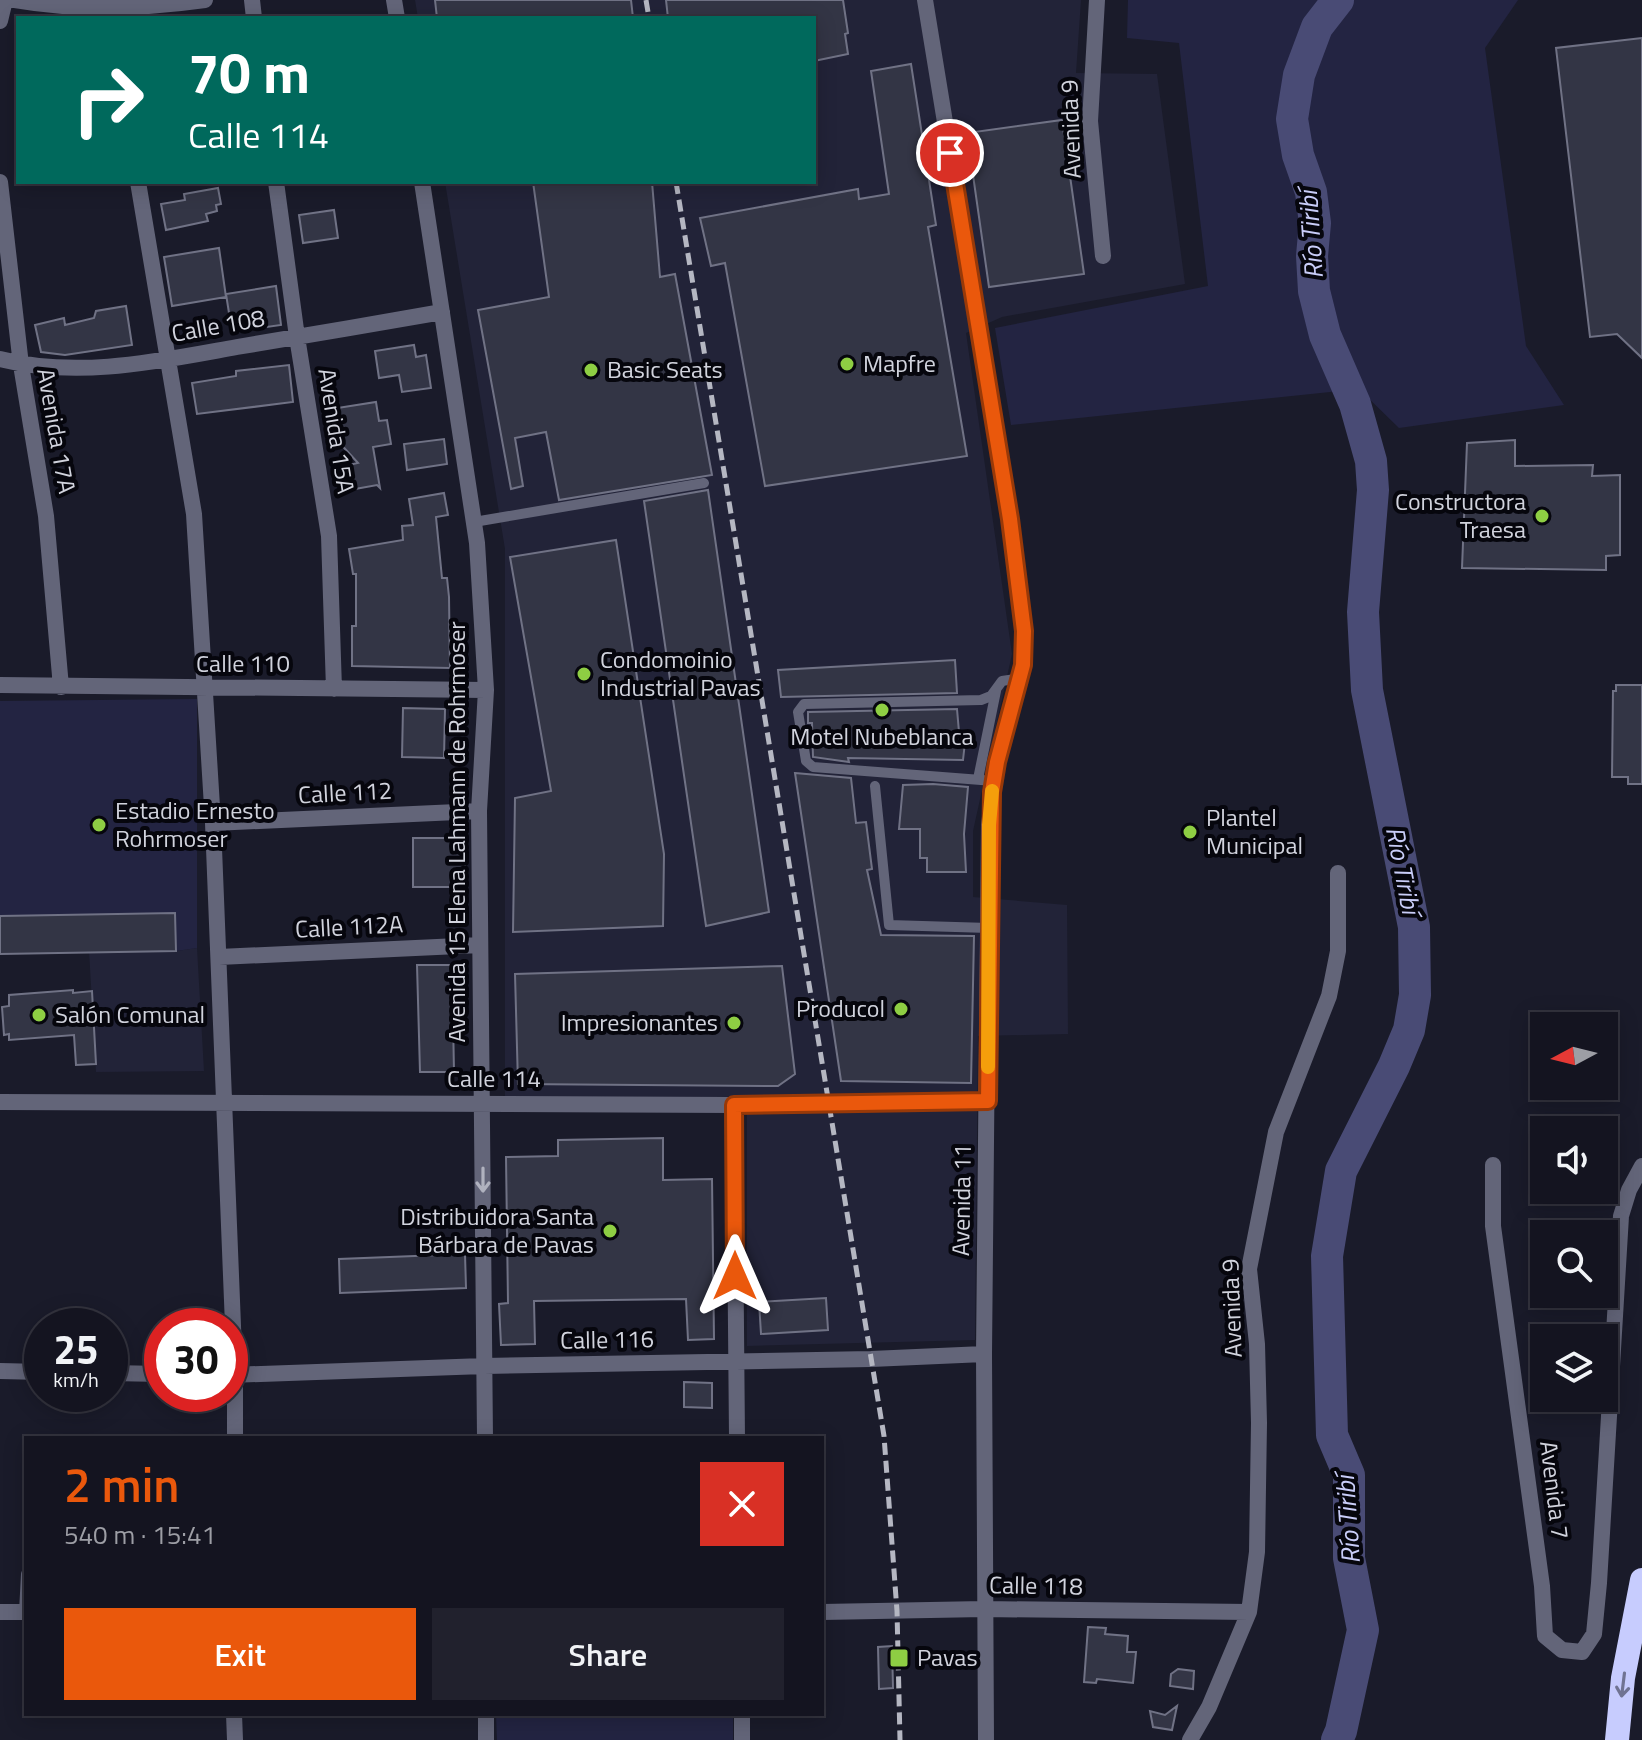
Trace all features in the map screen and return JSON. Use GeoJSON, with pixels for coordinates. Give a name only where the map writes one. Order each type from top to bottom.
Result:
{"type":"FeatureCollection","features":[{"type":"Feature","properties":{"kind":"highway"},"geometry":{"type":"LineString","coordinates":[[1617,1740],[1623,1678],[1642,1580]]}},
{"type":"Feature","properties":{"kind":"street"},"geometry":{"type":"LineString","coordinates":[[0,21],[5,0]]}},
{"type":"Feature","properties":{"kind":"street"},"geometry":{"type":"LineString","coordinates":[[15,0],[109,14],[205,0]]}},
{"type":"Feature","properties":{"kind":"street","name":"Avenida 11"},"geometry":{"type":"LineString","coordinates":[[925,0],[1010,519],[1024,631],[1021,678],[1003,739],[986,780],[989,825],[984,1354],[986,1740]]}},
{"type":"Feature","properties":{"kind":"street","name":"Avenida 9"},"geometry":{"type":"LineString","coordinates":[[1097,0],[1090,121],[1103,256]]}},
{"type":"Feature","properties":{"kind":"street","name":"Avenida 17A"},"geometry":{"type":"LineString","coordinates":[[0,182],[21,365],[46,516],[61,687]]}},
{"type":"Feature","properties":{"kind":"street"},"geometry":{"type":"LineString","coordinates":[[138,184],[194,514],[213,823],[231,1308]]}},
{"type":"Feature","properties":{"kind":"street","name":"Avenida 15A"},"geometry":{"type":"LineString","coordinates":[[276,184],[329,536],[334,689]]}},
{"type":"Feature","properties":{"kind":"street","name":"Avenida 15 Elena Lahmann de Rohrmoser"},"geometry":{"type":"LineString","coordinates":[[422,184],[474,522],[486,690],[479,811],[485,1436]]}},
{"type":"Feature","properties":{"kind":"street","name":"Calle 108"},"geometry":{"type":"LineString","coordinates":[[0,359],[21,365],[85,369],[168,359],[442,312]]}},
{"type":"Feature","properties":{"kind":"street","name":"Calle 110"},"geometry":{"type":"LineString","coordinates":[[0,685],[486,690]]}},
{"type":"Feature","properties":{"kind":"street","name":"Calle 112"},"geometry":{"type":"LineString","coordinates":[[213,823],[479,811]]}},
{"type":"Feature","properties":{"kind":"street","name":"Avenida 9"},"geometry":{"type":"LineString","coordinates":[[1190,1740],[1209,1707],[1249,1612],[1257,1552],[1259,1423],[1257,1344],[1249,1269],[1276,1132],[1329,996],[1338,951],[1338,873]]}},
{"type":"Feature","properties":{"kind":"street","name":"Calle 112A"},"geometry":{"type":"LineString","coordinates":[[219,957],[480,945]]}},
{"type":"Feature","properties":{"kind":"street","name":"Calle 114"},"geometry":{"type":"LineString","coordinates":[[0,1102],[734,1105],[988,1101]]}},
{"type":"Feature","properties":{"kind":"street"},"geometry":{"type":"LineString","coordinates":[[734,1105],[737,1436]]}},
{"type":"Feature","properties":{"kind":"street","name":"Avenida 7"},"geometry":{"type":"LineString","coordinates":[[1493,1165],[1493,1226],[1536,1540],[1545,1636],[1562,1650],[1582,1652],[1594,1634],[1599,1583],[1621,1216],[1629,1190],[1642,1166]]}},
{"type":"Feature","properties":{"kind":"street","name":"Calle 116"},"geometry":{"type":"LineString","coordinates":[[248,1375],[484,1366],[984,1354]]}},
{"type":"Feature","properties":{"kind":"street"},"geometry":{"type":"LineString","coordinates":[[0,1371],[24,1372]]}},
{"type":"Feature","properties":{"kind":"street"},"geometry":{"type":"LineString","coordinates":[[234,1412],[235,1436]]}},
{"type":"Feature","properties":{"kind":"street","name":"Calle 118"},"geometry":{"type":"LineString","coordinates":[[824,1612],[984,1609],[1249,1612]]}},
{"type":"Feature","properties":{"kind":"street"},"geometry":{"type":"LineString","coordinates":[[0,1612],[24,1612]]}},
{"type":"Feature","properties":{"kind":"street"},"geometry":{"type":"LineString","coordinates":[[234,1716],[235,1740]]}},
{"type":"Feature","properties":{"kind":"street"},"geometry":{"type":"LineString","coordinates":[[486,1716],[486,1740]]}},
{"type":"Feature","properties":{"kind":"street"},"geometry":{"type":"LineString","coordinates":[[742,1716],[742,1740]]}},
{"type":"Feature","properties":{"kind":"lane"},"geometry":{"type":"LineString","coordinates":[[474,522],[704,483]]}},
{"type":"Feature","properties":{"kind":"lane"},"geometry":{"type":"LineString","coordinates":[[996,690],[986,780],[813,767],[806,761],[798,712],[804,704],[981,700],[996,690],[1002,681],[1021,678]]}},
{"type":"Feature","properties":{"kind":"lane"},"geometry":{"type":"LineString","coordinates":[[875,786],[889,925],[989,928]]}},
{"type":"Feature","properties":{"kind":"shaded area"},"geometry":{"type":"Polygon","coordinates":[[[415,0],[1081,0],[1076,73],[1157,74],[1185,284],[1002,317],[966,333],[1012,654],[973,831],[973,897],[1067,905],[1068,1034],[978,1036],[975,1340],[747,1346],[747,1096],[505,1104],[505,549],[445,184],[816,184],[816,16],[418,16],[415,0]]]}},
{"type":"Feature","properties":{"kind":"shaded area"},"geometry":{"type":"Polygon","coordinates":[[[1128,0],[1518,0],[1485,48],[1526,346],[1564,405],[1399,428],[1359,389],[1011,425],[995,328],[1208,286],[1179,43],[1127,38],[1128,0]]]}},
{"type":"Feature","properties":{"kind":"shaded area","name":"Estadio Ernesto Rohrmoser"},"geometry":{"type":"Polygon","coordinates":[[[197,699],[197,948],[0,954],[0,701],[197,699]]]}},
{"type":"Feature","properties":{"kind":"shaded area"},"geometry":{"type":"Polygon","coordinates":[[[197,948],[204,1071],[96,1072],[89,950],[176,951],[197,948]]]}},
{"type":"Feature","properties":{"kind":"shaded area"},"geometry":{"type":"Polygon","coordinates":[[[496,1716],[733,1716],[733,1740],[497,1740],[496,1716]]]}},
{"type":"Feature","properties":{"kind":"building"},"geometry":{"type":"Polygon","coordinates":[[[435,0],[631,0],[633,16],[437,16],[435,0]]]}},
{"type":"Feature","properties":{"kind":"building"},"geometry":{"type":"Polygon","coordinates":[[[666,0],[843,0],[848,54],[816,61],[816,16],[668,16],[666,0]]]}},
{"type":"Feature","properties":{"kind":"building"},"geometry":{"type":"Polygon","coordinates":[[[1642,38],[1642,358],[1617,334],[1590,337],[1556,48],[1642,38]]]}},
{"type":"Feature","properties":{"kind":"building","name":"Mapfre"},"geometry":{"type":"Polygon","coordinates":[[[911,64],[936,225],[928,227],[967,456],[765,486],[725,263],[711,266],[700,218],[858,189],[859,199],[889,194],[871,71],[911,64]]]}},
{"type":"Feature","properties":{"kind":"building"},"geometry":{"type":"Polygon","coordinates":[[[1062,120],[1084,274],[989,287],[967,133],[1062,120]]]}},
{"type":"Feature","properties":{"kind":"building","name":"Basic Seats"},"geometry":{"type":"Polygon","coordinates":[[[533,184],[652,184],[660,277],[675,274],[712,475],[559,500],[546,432],[515,438],[523,486],[511,489],[478,310],[549,297],[533,184]]]}},
{"type":"Feature","properties":{"kind":"building"},"geometry":{"type":"Polygon","coordinates":[[[218,188],[221,204],[216,205],[217,211],[206,214],[208,221],[166,230],[161,204],[185,200],[184,194],[218,188]]]}},
{"type":"Feature","properties":{"kind":"building"},"geometry":{"type":"Polygon","coordinates":[[[334,210],[338,238],[303,243],[299,215],[334,210]]]}},
{"type":"Feature","properties":{"kind":"building"},"geometry":{"type":"Polygon","coordinates":[[[219,248],[226,297],[172,306],[164,257],[219,248]]]}},
{"type":"Feature","properties":{"kind":"building"},"geometry":{"type":"Polygon","coordinates":[[[276,286],[281,325],[232,332],[226,294],[276,286]]]}},
{"type":"Feature","properties":{"kind":"building"},"geometry":{"type":"Polygon","coordinates":[[[126,306],[132,345],[65,355],[41,352],[35,325],[64,318],[65,325],[94,318],[96,311],[126,306]]]}},
{"type":"Feature","properties":{"kind":"building"},"geometry":{"type":"Polygon","coordinates":[[[414,345],[416,357],[426,355],[431,388],[402,392],[399,375],[379,378],[375,351],[414,345]]]}},
{"type":"Feature","properties":{"kind":"building"},"geometry":{"type":"Polygon","coordinates":[[[289,365],[293,402],[197,414],[192,383],[236,376],[236,371],[289,365]]]}},
{"type":"Feature","properties":{"kind":"building"},"geometry":{"type":"Polygon","coordinates":[[[376,402],[379,421],[387,420],[391,444],[373,447],[380,488],[377,485],[344,491],[339,467],[358,463],[336,439],[331,409],[376,402]]]}},
{"type":"Feature","properties":{"kind":"building"},"geometry":{"type":"Polygon","coordinates":[[[444,439],[447,464],[407,470],[404,444],[444,439]]]}},
{"type":"Feature","properties":{"kind":"building","name":"Constructora Traesa"},"geometry":{"type":"Polygon","coordinates":[[[1515,440],[1515,466],[1593,465],[1592,476],[1620,475],[1620,555],[1606,556],[1606,570],[1462,568],[1467,443],[1515,440]]]}},
{"type":"Feature","properties":{"kind":"building"},"geometry":{"type":"Polygon","coordinates":[[[708,490],[769,912],[706,926],[644,501],[708,490]]]}},
{"type":"Feature","properties":{"kind":"building"},"geometry":{"type":"Polygon","coordinates":[[[444,493],[448,515],[436,517],[442,578],[447,578],[449,597],[450,668],[352,666],[356,574],[353,574],[349,549],[403,540],[402,526],[413,525],[409,499],[444,493]]]}},
{"type":"Feature","properties":{"kind":"building","name":"Condomoinio Industrial Pavas"},"geometry":{"type":"Polygon","coordinates":[[[616,540],[664,854],[663,926],[513,932],[515,798],[551,791],[510,557],[616,540]]]}},
{"type":"Feature","properties":{"kind":"building"},"geometry":{"type":"Polygon","coordinates":[[[955,660],[957,693],[781,697],[778,670],[955,660]]]}},
{"type":"Feature","properties":{"kind":"building"},"geometry":{"type":"Polygon","coordinates":[[[1616,685],[1642,685],[1642,784],[1628,784],[1628,777],[1612,777],[1613,691],[1616,691],[1616,685]]]}},
{"type":"Feature","properties":{"kind":"building"},"geometry":{"type":"Polygon","coordinates":[[[403,708],[445,709],[444,758],[402,757],[403,708]]]}},
{"type":"Feature","properties":{"kind":"building"},"geometry":{"type":"Polygon","coordinates":[[[957,709],[959,732],[966,733],[963,760],[848,758],[849,762],[813,757],[812,723],[808,723],[808,712],[957,709]]]}},
{"type":"Feature","properties":{"kind":"building","name":"Producol"},"geometry":{"type":"Polygon","coordinates":[[[795,773],[851,778],[856,823],[866,822],[872,869],[867,870],[881,935],[974,936],[971,1083],[841,1081],[795,773]]]}},
{"type":"Feature","properties":{"kind":"building"},"geometry":{"type":"Polygon","coordinates":[[[903,785],[968,787],[964,834],[966,872],[927,872],[927,858],[920,858],[920,829],[899,829],[903,785]]]}},
{"type":"Feature","properties":{"kind":"building"},"geometry":{"type":"Polygon","coordinates":[[[413,838],[465,838],[465,887],[413,887],[413,838]]]}},
{"type":"Feature","properties":{"kind":"building"},"geometry":{"type":"Polygon","coordinates":[[[175,913],[176,951],[0,954],[0,916],[175,913]]]}},
{"type":"Feature","properties":{"kind":"building"},"geometry":{"type":"Polygon","coordinates":[[[417,965],[451,965],[459,973],[460,1019],[453,1019],[454,1072],[420,1072],[417,965]]]}},
{"type":"Feature","properties":{"kind":"building"},"geometry":{"type":"Polygon","coordinates":[[[782,966],[795,1074],[778,1086],[518,1084],[515,974],[782,966]]]}},
{"type":"Feature","properties":{"kind":"building","name":"Salón Comunal"},"geometry":{"type":"Polygon","coordinates":[[[73,990],[73,993],[92,991],[96,1064],[76,1065],[74,1035],[9,1040],[9,1034],[4,1035],[2,1007],[9,1006],[9,995],[73,990]]]}},
{"type":"Feature","properties":{"kind":"building","name":"Distribuidora Santa Bárbara de Pavas"},"geometry":{"type":"Polygon","coordinates":[[[663,1138],[663,1180],[712,1179],[714,1339],[688,1340],[686,1299],[534,1301],[535,1344],[501,1345],[499,1304],[508,1303],[506,1157],[558,1156],[558,1140],[663,1138]]]}},
{"type":"Feature","properties":{"kind":"building"},"geometry":{"type":"Polygon","coordinates":[[[465,1254],[466,1288],[340,1293],[339,1259],[465,1254]]]}},
{"type":"Feature","properties":{"kind":"building"},"geometry":{"type":"Polygon","coordinates":[[[826,1298],[828,1330],[761,1334],[759,1302],[826,1298]]]}},
{"type":"Feature","properties":{"kind":"building"},"geometry":{"type":"Polygon","coordinates":[[[684,1382],[712,1383],[712,1408],[684,1407],[684,1382]]]}},
{"type":"Feature","properties":{"kind":"building"},"geometry":{"type":"Polygon","coordinates":[[[1088,1627],[1106,1628],[1105,1634],[1128,1636],[1127,1652],[1136,1652],[1133,1683],[1097,1679],[1096,1683],[1084,1682],[1088,1627]]]}},
{"type":"Feature","properties":{"kind":"building"},"geometry":{"type":"Polygon","coordinates":[[[892,1646],[893,1688],[879,1689],[878,1647],[892,1646]]]}},
{"type":"Feature","properties":{"kind":"building"},"geometry":{"type":"Polygon","coordinates":[[[1178,1669],[1194,1671],[1193,1689],[1170,1686],[1171,1674],[1178,1669]]]}},
{"type":"Feature","properties":{"kind":"building"},"geometry":{"type":"Polygon","coordinates":[[[1177,1706],[1172,1730],[1153,1727],[1150,1711],[1165,1715],[1177,1706]]]}},
{"type":"Feature","properties":{"kind":"waterway","name":"Río Tiribí"},"geometry":{"type":"LineString","coordinates":[[1337,1740],[1363,1630],[1349,1558],[1349,1475],[1332,1435],[1327,1256],[1341,1171],[1394,1066],[1409,1030],[1415,995],[1414,927],[1367,690],[1363,612],[1373,490],[1371,461],[1355,404],[1325,335],[1314,291],[1312,256],[1315,223],[1311,192],[1298,155],[1292,119],[1299,75],[1317,27],[1338,0]]}},
{"type":"Feature","properties":{"kind":"railway"},"geometry":{"type":"LineString","coordinates":[[646,0],[649,16]]}},
{"type":"Feature","properties":{"kind":"railway"},"geometry":{"type":"LineString","coordinates":[[676,184],[884,1436],[897,1611],[900,1740]]}},
{"type":"Feature","properties":{"kind":"slow traffic"},"geometry":{"type":"LineString","coordinates":[[988,1067],[989,825],[992,791]]}},
{"type":"Feature","properties":{"kind":"place","name":"Mapfre"},"geometry":{"type":"Point","coordinates":[847,364]}},
{"type":"Feature","properties":{"kind":"place","name":"Basic Seats"},"geometry":{"type":"Point","coordinates":[591,370]}},
{"type":"Feature","properties":{"kind":"place","name":"Constructora Traesa"},"geometry":{"type":"Point","coordinates":[1542,516]}},
{"type":"Feature","properties":{"kind":"place","name":"Condomoinio Industrial Pavas"},"geometry":{"type":"Point","coordinates":[584,674]}},
{"type":"Feature","properties":{"kind":"place","name":"Motel Nubeblanca"},"geometry":{"type":"Point","coordinates":[882,710]}},
{"type":"Feature","properties":{"kind":"place","name":"Estadio Ernesto Rohrmoser"},"geometry":{"type":"Point","coordinates":[99,825]}},
{"type":"Feature","properties":{"kind":"place","name":"Plantel Municipal"},"geometry":{"type":"Point","coordinates":[1190,832]}},
{"type":"Feature","properties":{"kind":"place","name":"Producol"},"geometry":{"type":"Point","coordinates":[901,1009]}},
{"type":"Feature","properties":{"kind":"place","name":"Salón Comunal"},"geometry":{"type":"Point","coordinates":[39,1015]}},
{"type":"Feature","properties":{"kind":"place","name":"Impresionantes"},"geometry":{"type":"Point","coordinates":[734,1023]}},
{"type":"Feature","properties":{"kind":"place","name":"Distribuidora Santa Bárbara de Pavas"},"geometry":{"type":"Point","coordinates":[610,1231]}},
{"type":"Feature","properties":{"kind":"place","name":"Pavas"},"geometry":{"type":"Point","coordinates":[899,1658]}},
{"type":"Feature","properties":{"kind":"route"},"geometry":{"type":"LineString","coordinates":[[735,1276],[734,1105],[988,1101],[989,825],[997,762],[1023,665],[1024,631],[1010,519],[950,153]]}}]}
